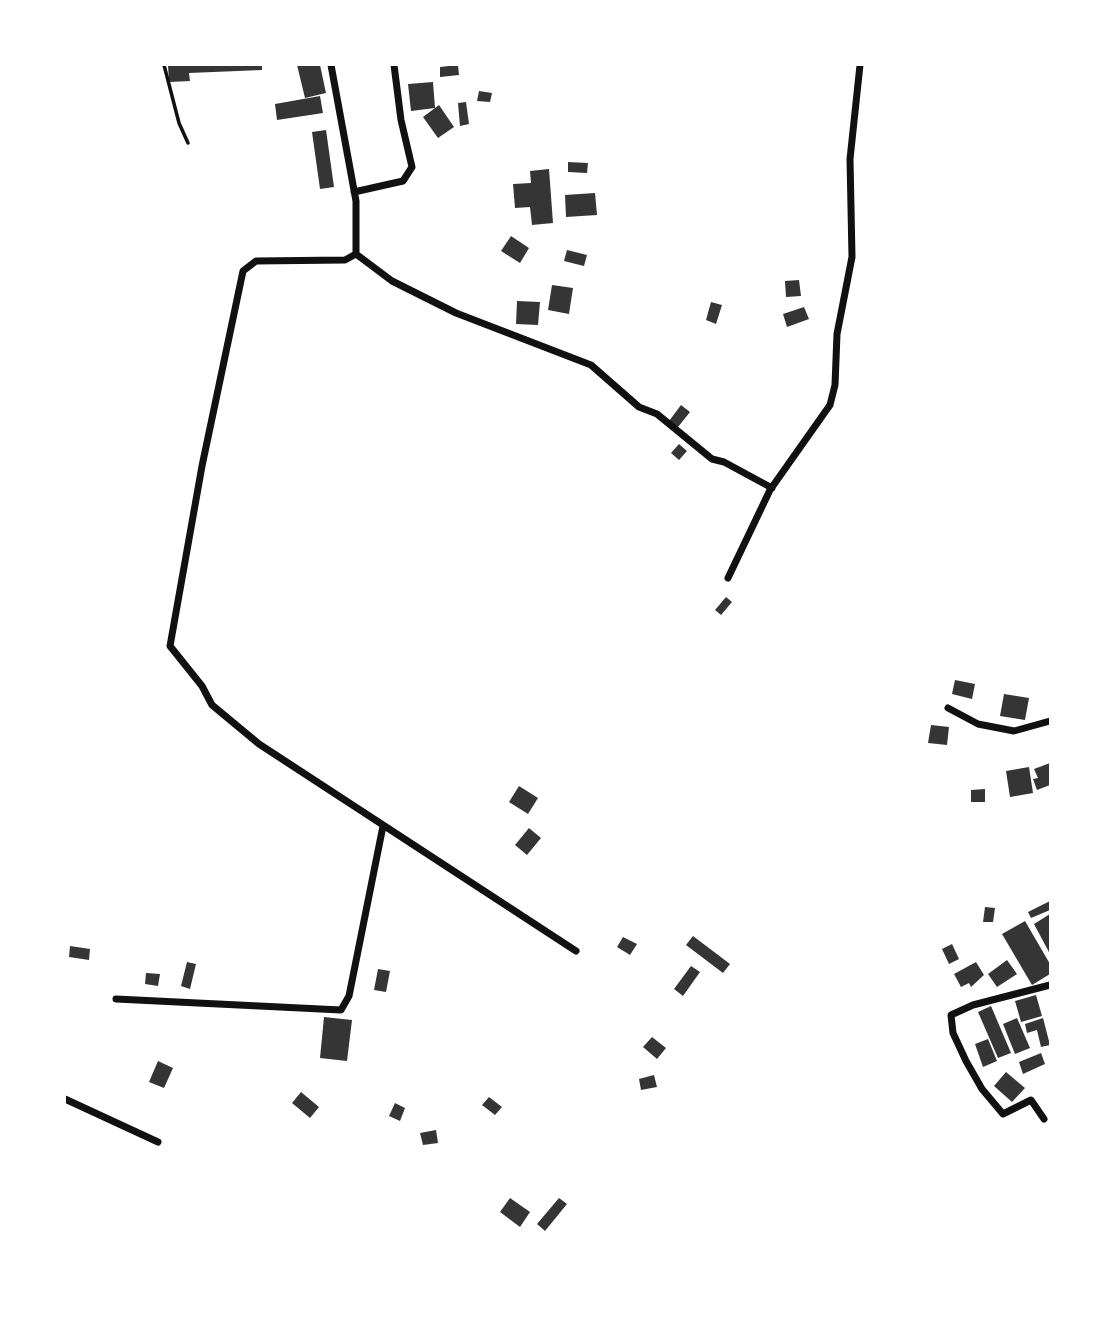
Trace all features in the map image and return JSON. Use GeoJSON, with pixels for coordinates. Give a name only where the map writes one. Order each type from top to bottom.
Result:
{"type":"FeatureCollection","features":[{"type":"Feature","properties":{"kind":"street"},"geometry":{"type":"LineString","coordinates":[[331,65],[354,192],[356,254]]}},
{"type":"Feature","properties":{"kind":"street"},"geometry":{"type":"LineString","coordinates":[[354,192],[403,181],[412,167],[401,120],[394,65]]}},
{"type":"Feature","properties":{"kind":"street"},"geometry":{"type":"LineString","coordinates":[[728,578],[772,488],[824,415],[835,385],[837,334],[852,257],[850,159],[860,65]]}},
{"type":"Feature","properties":{"kind":"street"},"geometry":{"type":"LineString","coordinates":[[356,254],[392,281],[456,313],[591,365],[639,407],[657,414],[712,458],[772,488]]}},
{"type":"Feature","properties":{"kind":"street"},"geometry":{"type":"LineString","coordinates":[[356,254],[345,260],[256,261],[243,271],[204,452],[170,646],[202,686],[212,705],[259,744],[576,951]]}},
{"type":"Feature","properties":{"kind":"street"},"geometry":{"type":"LineString","coordinates":[[948,708],[978,724],[1014,731],[1050,720]]}},
{"type":"Feature","properties":{"kind":"street"},"geometry":{"type":"LineString","coordinates":[[116,999],[341,1010],[349,996],[383,826]]}},
{"type":"Feature","properties":{"kind":"street"},"geometry":{"type":"LineString","coordinates":[[1044,1119],[1031,1100],[1003,1114],[982,1089],[965,1061],[953,1033],[951,1015],[973,1005],[1050,985]]}},
{"type":"Feature","properties":{"kind":"street"},"geometry":{"type":"LineString","coordinates":[[65,1099],[158,1142]]}},
{"type":"Feature","properties":{"kind":"lane"},"geometry":{"type":"LineString","coordinates":[[164,65],[179,124],[188,143]]}},
{"type":"Feature","properties":{"kind":"building"},"geometry":{"type":"Polygon","coordinates":[[[168,65],[262,65],[262,70],[189,73],[190,81],[169,82],[168,65]]]}},
{"type":"Feature","properties":{"kind":"building"},"geometry":{"type":"Polygon","coordinates":[[[297,65],[320,65],[326,93],[305,98],[297,65]]]}},
{"type":"Feature","properties":{"kind":"building"},"geometry":{"type":"Polygon","coordinates":[[[458,65],[459,75],[440,77],[440,67],[458,65]]]}},
{"type":"Feature","properties":{"kind":"building"},"geometry":{"type":"Polygon","coordinates":[[[433,82],[435,108],[411,111],[408,84],[433,82]]]}},
{"type":"Feature","properties":{"kind":"building"},"geometry":{"type":"Polygon","coordinates":[[[479,91],[492,93],[490,102],[477,101],[479,91]]]}},
{"type":"Feature","properties":{"kind":"building"},"geometry":{"type":"Polygon","coordinates":[[[320,96],[323,113],[277,120],[275,104],[320,96]]]}},
{"type":"Feature","properties":{"kind":"building"},"geometry":{"type":"Polygon","coordinates":[[[466,102],[469,124],[460,126],[458,103],[466,102]]]}},
{"type":"Feature","properties":{"kind":"building"},"geometry":{"type":"Polygon","coordinates":[[[439,105],[454,127],[438,138],[423,117],[439,105]]]}},
{"type":"Feature","properties":{"kind":"building"},"geometry":{"type":"Polygon","coordinates":[[[326,130],[334,187],[320,189],[312,132],[326,130]]]}},
{"type":"Feature","properties":{"kind":"building"},"geometry":{"type":"Polygon","coordinates":[[[568,162],[588,163],[587,173],[568,172],[568,162]]]}},
{"type":"Feature","properties":{"kind":"building"},"geometry":{"type":"Polygon","coordinates":[[[549,169],[553,223],[532,225],[530,207],[515,208],[513,184],[531,183],[530,171],[549,169]]]}},
{"type":"Feature","properties":{"kind":"building"},"geometry":{"type":"Polygon","coordinates":[[[595,193],[597,215],[566,217],[565,195],[595,193]]]}},
{"type":"Feature","properties":{"kind":"building"},"geometry":{"type":"Polygon","coordinates":[[[511,236],[529,248],[520,263],[501,251],[511,236]]]}},
{"type":"Feature","properties":{"kind":"building"},"geometry":{"type":"Polygon","coordinates":[[[567,250],[587,255],[584,266],[564,261],[567,250]]]}},
{"type":"Feature","properties":{"kind":"building"},"geometry":{"type":"Polygon","coordinates":[[[799,280],[801,296],[786,297],[785,281],[799,280]]]}},
{"type":"Feature","properties":{"kind":"building"},"geometry":{"type":"Polygon","coordinates":[[[552,285],[573,288],[569,314],[548,310],[552,285]]]}},
{"type":"Feature","properties":{"kind":"building"},"geometry":{"type":"Polygon","coordinates":[[[517,301],[540,302],[538,325],[516,324],[517,301]]]}},
{"type":"Feature","properties":{"kind":"building"},"geometry":{"type":"Polygon","coordinates":[[[711,302],[722,305],[716,324],[706,320],[711,302]]]}},
{"type":"Feature","properties":{"kind":"building"},"geometry":{"type":"Polygon","coordinates":[[[804,307],[809,319],[787,327],[783,314],[804,307]]]}},
{"type":"Feature","properties":{"kind":"building"},"geometry":{"type":"Polygon","coordinates":[[[681,405],[690,412],[678,427],[669,421],[681,405]]]}},
{"type":"Feature","properties":{"kind":"building"},"geometry":{"type":"Polygon","coordinates":[[[679,444],[687,451],[679,460],[671,453],[679,444]]]}},
{"type":"Feature","properties":{"kind":"building"},"geometry":{"type":"Polygon","coordinates":[[[726,597],[732,602],[721,615],[715,610],[726,597]]]}},
{"type":"Feature","properties":{"kind":"building"},"geometry":{"type":"Polygon","coordinates":[[[955,680],[975,684],[972,699],[952,694],[955,680]]]}},
{"type":"Feature","properties":{"kind":"building"},"geometry":{"type":"Polygon","coordinates":[[[1004,694],[1029,698],[1025,720],[1000,716],[1004,694]]]}},
{"type":"Feature","properties":{"kind":"building"},"geometry":{"type":"Polygon","coordinates":[[[931,725],[949,727],[947,745],[928,743],[931,725]]]}},
{"type":"Feature","properties":{"kind":"building"},"geometry":{"type":"Polygon","coordinates":[[[1050,763],[1050,785],[1037,790],[1033,779],[1038,778],[1034,769],[1050,763]]]}},
{"type":"Feature","properties":{"kind":"building"},"geometry":{"type":"Polygon","coordinates":[[[1029,767],[1033,793],[1010,797],[1006,771],[1029,767]]]}},
{"type":"Feature","properties":{"kind":"building"},"geometry":{"type":"Polygon","coordinates":[[[519,786],[538,798],[528,814],[509,802],[519,786]]]}},
{"type":"Feature","properties":{"kind":"building"},"geometry":{"type":"Polygon","coordinates":[[[985,789],[985,802],[971,802],[971,790],[985,789]]]}},
{"type":"Feature","properties":{"kind":"building"},"geometry":{"type":"Polygon","coordinates":[[[529,828],[541,838],[527,855],[515,845],[529,828]]]}},
{"type":"Feature","properties":{"kind":"building"},"geometry":{"type":"Polygon","coordinates":[[[1050,901],[1050,910],[1031,918],[1028,912],[1050,901]]]}},
{"type":"Feature","properties":{"kind":"building"},"geometry":{"type":"Polygon","coordinates":[[[985,907],[995,908],[993,922],[983,922],[985,907]]]}},
{"type":"Feature","properties":{"kind":"building"},"geometry":{"type":"Polygon","coordinates":[[[1050,914],[1050,954],[1034,924],[1050,914]]]}},
{"type":"Feature","properties":{"kind":"building"},"geometry":{"type":"Polygon","coordinates":[[[1025,921],[1050,964],[1050,974],[1032,985],[1002,934],[1025,921]]]}},
{"type":"Feature","properties":{"kind":"building"},"geometry":{"type":"Polygon","coordinates":[[[693,936],[730,964],[723,973],[686,945],[693,936]]]}},
{"type":"Feature","properties":{"kind":"building"},"geometry":{"type":"Polygon","coordinates":[[[623,937],[637,944],[630,955],[617,947],[623,937]]]}},
{"type":"Feature","properties":{"kind":"building"},"geometry":{"type":"Polygon","coordinates":[[[952,944],[959,959],[949,964],[942,949],[952,944]]]}},
{"type":"Feature","properties":{"kind":"building"},"geometry":{"type":"Polygon","coordinates":[[[70,946],[90,949],[89,960],[69,957],[70,946]]]}},
{"type":"Feature","properties":{"kind":"building"},"geometry":{"type":"Polygon","coordinates":[[[1007,960],[1017,974],[997,987],[988,974],[1007,960]]]}},
{"type":"Feature","properties":{"kind":"building"},"geometry":{"type":"Polygon","coordinates":[[[187,962],[196,964],[190,989],[181,986],[187,962]]]}},
{"type":"Feature","properties":{"kind":"building"},"geometry":{"type":"Polygon","coordinates":[[[976,962],[984,975],[971,987],[969,983],[961,987],[954,974],[976,962]]]}},
{"type":"Feature","properties":{"kind":"building"},"geometry":{"type":"Polygon","coordinates":[[[691,966],[700,972],[683,996],[674,989],[691,966]]]}},
{"type":"Feature","properties":{"kind":"building"},"geometry":{"type":"Polygon","coordinates":[[[378,969],[390,971],[386,992],[374,990],[378,969]]]}},
{"type":"Feature","properties":{"kind":"building"},"geometry":{"type":"Polygon","coordinates":[[[146,973],[160,974],[158,986],[145,984],[146,973]]]}},
{"type":"Feature","properties":{"kind":"building"},"geometry":{"type":"Polygon","coordinates":[[[1036,995],[1042,1016],[1021,1022],[1015,1001],[1036,995]]]}},
{"type":"Feature","properties":{"kind":"building"},"geometry":{"type":"Polygon","coordinates":[[[991,1006],[1011,1053],[998,1058],[978,1012],[991,1006]]]}},
{"type":"Feature","properties":{"kind":"building"},"geometry":{"type":"Polygon","coordinates":[[[324,1017],[352,1020],[347,1061],[320,1058],[324,1017]]]}},
{"type":"Feature","properties":{"kind":"building"},"geometry":{"type":"Polygon","coordinates":[[[1017,1018],[1030,1048],[1015,1054],[1003,1024],[1017,1018]]]}},
{"type":"Feature","properties":{"kind":"building"},"geometry":{"type":"Polygon","coordinates":[[[1043,1018],[1050,1045],[1041,1047],[1037,1030],[1027,1033],[1025,1024],[1043,1018]]]}},
{"type":"Feature","properties":{"kind":"building"},"geometry":{"type":"Polygon","coordinates":[[[652,1037],[666,1048],[657,1059],[643,1047],[652,1037]]]}},
{"type":"Feature","properties":{"kind":"building"},"geometry":{"type":"Polygon","coordinates":[[[988,1039],[997,1061],[983,1067],[975,1044],[988,1039]]]}},
{"type":"Feature","properties":{"kind":"building"},"geometry":{"type":"Polygon","coordinates":[[[1041,1053],[1045,1064],[1023,1074],[1019,1062],[1041,1053]]]}},
{"type":"Feature","properties":{"kind":"building"},"geometry":{"type":"Polygon","coordinates":[[[158,1061],[173,1068],[164,1088],[149,1082],[158,1061]]]}},
{"type":"Feature","properties":{"kind":"building"},"geometry":{"type":"Polygon","coordinates":[[[1006,1072],[1025,1088],[1012,1102],[994,1086],[1006,1072]]]}},
{"type":"Feature","properties":{"kind":"building"},"geometry":{"type":"Polygon","coordinates":[[[654,1075],[657,1087],[641,1090],[639,1079],[654,1075]]]}},
{"type":"Feature","properties":{"kind":"building"},"geometry":{"type":"Polygon","coordinates":[[[301,1092],[319,1107],[310,1118],[292,1103],[301,1092]]]}},
{"type":"Feature","properties":{"kind":"building"},"geometry":{"type":"Polygon","coordinates":[[[489,1097],[502,1107],[495,1115],[482,1105],[489,1097]]]}},
{"type":"Feature","properties":{"kind":"building"},"geometry":{"type":"Polygon","coordinates":[[[395,1103],[405,1108],[400,1121],[389,1116],[395,1103]]]}},
{"type":"Feature","properties":{"kind":"building"},"geometry":{"type":"Polygon","coordinates":[[[436,1130],[438,1143],[423,1145],[420,1133],[436,1130]]]}},
{"type":"Feature","properties":{"kind":"building"},"geometry":{"type":"Polygon","coordinates":[[[510,1198],[530,1212],[520,1227],[500,1212],[510,1198]]]}},
{"type":"Feature","properties":{"kind":"building"},"geometry":{"type":"Polygon","coordinates":[[[559,1198],[567,1204],[545,1231],[537,1224],[559,1198]]]}}]}
